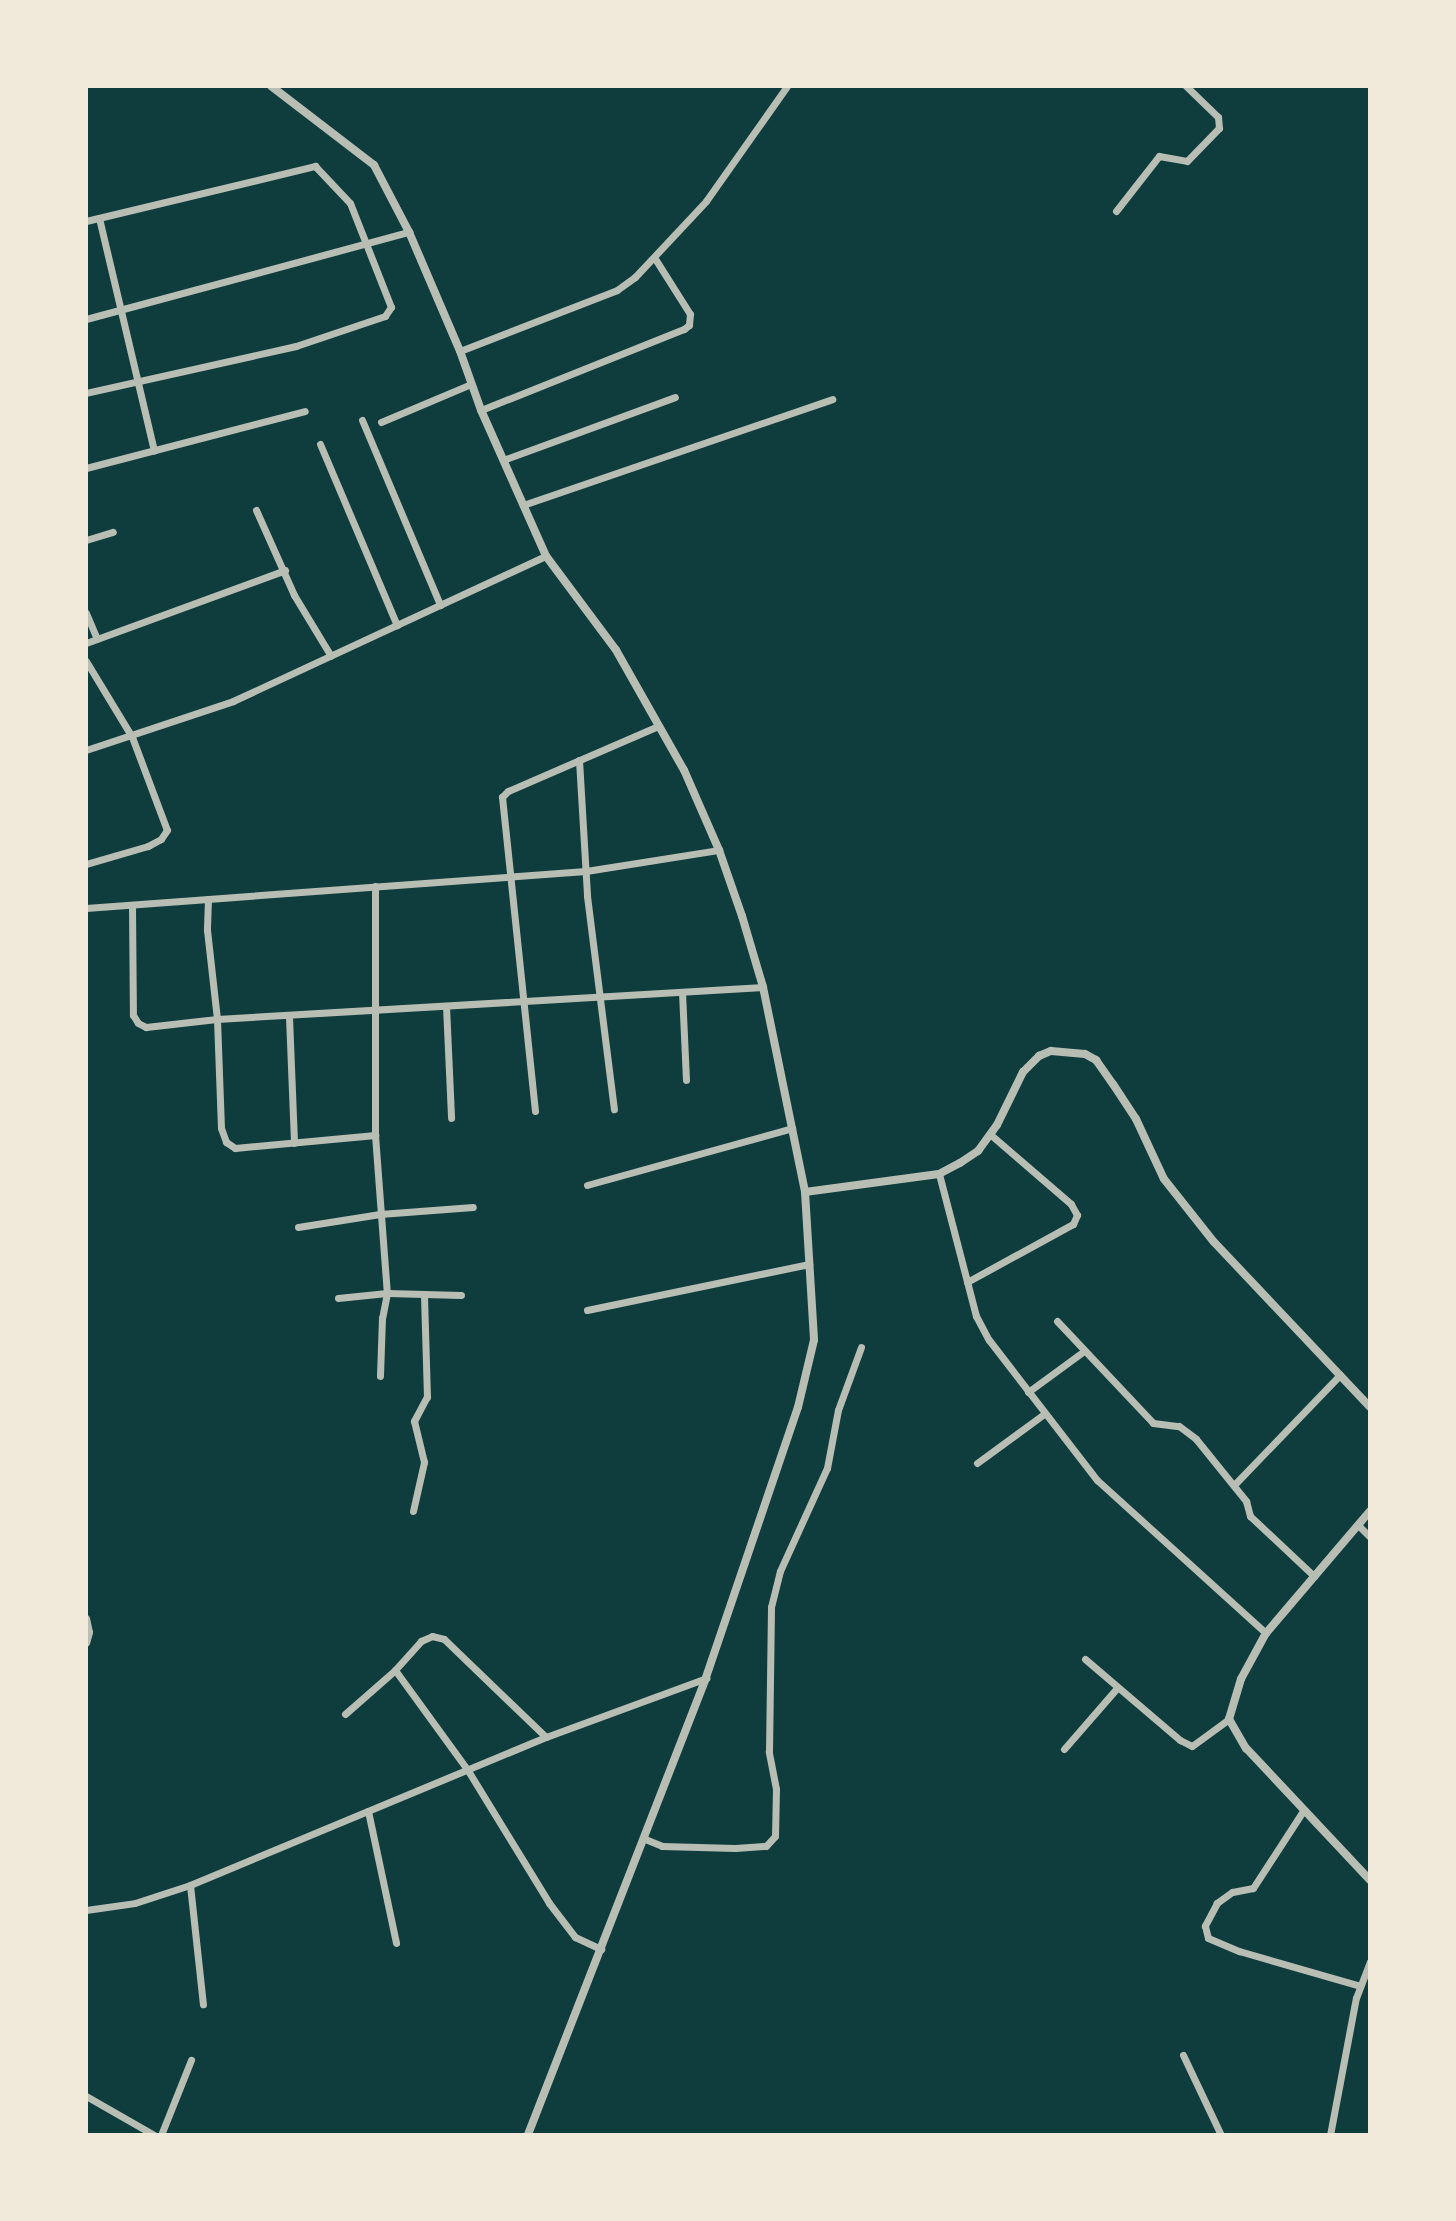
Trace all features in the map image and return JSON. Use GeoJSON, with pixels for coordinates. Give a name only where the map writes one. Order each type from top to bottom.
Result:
{"type":"FeatureCollection","features":[{"type":"Feature","properties":{"kind":"street"},"geometry":{"type":"LineString","coordinates":[[271,86],[374,165],[409,232],[460,351],[481,410],[546,556],[616,650],[684,770],[719,850],[763,987],[805,1192],[814,1340],[810,1363],[649,1840],[601,1949],[528,2135]]}},
{"type":"Feature","properties":{"kind":"street"},"geometry":{"type":"LineString","coordinates":[[460,351],[617,290],[654,257],[706,201],[787,86]]}},
{"type":"Feature","properties":{"kind":"street"},"geometry":{"type":"LineString","coordinates":[[1116,211],[1159,156],[1187,161],[1217,132],[1218,117],[1186,86]]}},
{"type":"Feature","properties":{"kind":"street"},"geometry":{"type":"LineString","coordinates":[[86,221],[310,166],[331,180],[350,203],[391,300],[390,312],[385,316],[296,346],[86,393]]}},
{"type":"Feature","properties":{"kind":"street"},"geometry":{"type":"LineString","coordinates":[[99,218],[154,451]]}},
{"type":"Feature","properties":{"kind":"street"},"geometry":{"type":"LineString","coordinates":[[86,319],[368,246],[409,232]]}},
{"type":"Feature","properties":{"kind":"street"},"geometry":{"type":"LineString","coordinates":[[481,410],[689,325],[690,314],[654,257]]}},
{"type":"Feature","properties":{"kind":"street"},"geometry":{"type":"LineString","coordinates":[[381,422],[471,384]]}},
{"type":"Feature","properties":{"kind":"street"},"geometry":{"type":"LineString","coordinates":[[503,460],[675,397]]}},
{"type":"Feature","properties":{"kind":"street"},"geometry":{"type":"LineString","coordinates":[[523,505],[832,399]]}},
{"type":"Feature","properties":{"kind":"street"},"geometry":{"type":"LineString","coordinates":[[86,468],[305,411]]}},
{"type":"Feature","properties":{"kind":"street"},"geometry":{"type":"LineString","coordinates":[[362,420],[440,605]]}},
{"type":"Feature","properties":{"kind":"street"},"geometry":{"type":"LineString","coordinates":[[320,444],[397,625]]}},
{"type":"Feature","properties":{"kind":"street"},"geometry":{"type":"LineString","coordinates":[[256,510],[294,595],[331,656]]}},
{"type":"Feature","properties":{"kind":"street"},"geometry":{"type":"LineString","coordinates":[[86,540],[113,532]]}},
{"type":"Feature","properties":{"kind":"street"},"geometry":{"type":"LineString","coordinates":[[86,750],[233,701],[546,556]]}},
{"type":"Feature","properties":{"kind":"street"},"geometry":{"type":"LineString","coordinates":[[86,643],[285,570]]}},
{"type":"Feature","properties":{"kind":"street"},"geometry":{"type":"LineString","coordinates":[[86,613],[97,639]]}},
{"type":"Feature","properties":{"kind":"street"},"geometry":{"type":"LineString","coordinates":[[86,661],[132,737],[167,830],[161,839],[148,846],[86,864]]}},
{"type":"Feature","properties":{"kind":"street"},"geometry":{"type":"LineString","coordinates":[[535,1111],[502,797],[508,791],[658,726]]}},
{"type":"Feature","properties":{"kind":"street"},"geometry":{"type":"LineString","coordinates":[[579,760],[586,871],[614,1109]]}},
{"type":"Feature","properties":{"kind":"street"},"geometry":{"type":"LineString","coordinates":[[86,908],[586,871],[719,850]]}},
{"type":"Feature","properties":{"kind":"street"},"geometry":{"type":"LineString","coordinates":[[375,886],[375,1135],[387,1293],[382,1318],[380,1376]]}},
{"type":"Feature","properties":{"kind":"street"},"geometry":{"type":"LineString","coordinates":[[208,899],[207,930],[217,1019],[221,1128],[226,1142],[235,1148],[375,1135]]}},
{"type":"Feature","properties":{"kind":"street"},"geometry":{"type":"LineString","coordinates":[[132,907],[135,1020],[146,1027],[217,1019],[763,987]]}},
{"type":"Feature","properties":{"kind":"street"},"geometry":{"type":"LineString","coordinates":[[682,992],[686,1080]]}},
{"type":"Feature","properties":{"kind":"street"},"geometry":{"type":"LineString","coordinates":[[446,1006],[451,1118]]}},
{"type":"Feature","properties":{"kind":"street"},"geometry":{"type":"LineString","coordinates":[[289,1017],[294,1143]]}},
{"type":"Feature","properties":{"kind":"street"},"geometry":{"type":"LineString","coordinates":[[805,1192],[939,1174],[978,1151],[1023,1072],[1039,1056],[1051,1051],[1068,1050],[1096,1060],[1136,1119],[1164,1179],[1214,1242],[1370,1407]]}},
{"type":"Feature","properties":{"kind":"street"},"geometry":{"type":"LineString","coordinates":[[587,1185],[792,1128]]}},
{"type":"Feature","properties":{"kind":"street"},"geometry":{"type":"LineString","coordinates":[[967,1282],[1073,1224],[1077,1215],[1071,1204],[990,1134]]}},
{"type":"Feature","properties":{"kind":"street"},"geometry":{"type":"LineString","coordinates":[[939,1174],[982,1328],[1044,1414],[1097,1480],[1266,1633]]}},
{"type":"Feature","properties":{"kind":"street"},"geometry":{"type":"LineString","coordinates":[[298,1227],[380,1214],[473,1207]]}},
{"type":"Feature","properties":{"kind":"street"},"geometry":{"type":"LineString","coordinates":[[587,1310],[809,1264]]}},
{"type":"Feature","properties":{"kind":"street"},"geometry":{"type":"LineString","coordinates":[[338,1298],[387,1293],[461,1295]]}},
{"type":"Feature","properties":{"kind":"street"},"geometry":{"type":"LineString","coordinates":[[413,1511],[424,1462],[414,1421],[427,1397],[424,1294]]}},
{"type":"Feature","properties":{"kind":"street"},"geometry":{"type":"LineString","coordinates":[[1057,1321],[1153,1423],[1182,1427],[1234,1485],[1246,1501],[1250,1516],[1314,1576]]}},
{"type":"Feature","properties":{"kind":"street"},"geometry":{"type":"LineString","coordinates":[[649,1840],[662,1846],[762,1847],[775,1836],[776,1789],[769,1752],[771,1607],[780,1571],[827,1468],[838,1410],[861,1347]]}},
{"type":"Feature","properties":{"kind":"street"},"geometry":{"type":"LineString","coordinates":[[1028,1392],[1084,1351]]}},
{"type":"Feature","properties":{"kind":"street"},"geometry":{"type":"LineString","coordinates":[[1234,1485],[1340,1375]]}},
{"type":"Feature","properties":{"kind":"street"},"geometry":{"type":"LineString","coordinates":[[977,1463],[1044,1414]]}},
{"type":"Feature","properties":{"kind":"street"},"geometry":{"type":"LineString","coordinates":[[1085,1659],[1192,1746],[1229,1719],[1241,1679],[1266,1633],[1370,1511]]}},
{"type":"Feature","properties":{"kind":"street"},"geometry":{"type":"LineString","coordinates":[[1358,1525],[1370,1537]]}},
{"type":"Feature","properties":{"kind":"street"},"geometry":{"type":"LineString","coordinates":[[86,1618],[89,1632],[86,1643]]}},
{"type":"Feature","properties":{"kind":"street"},"geometry":{"type":"LineString","coordinates":[[345,1714],[395,1670],[421,1641],[432,1636],[444,1639],[546,1737]]}},
{"type":"Feature","properties":{"kind":"street"},"geometry":{"type":"LineString","coordinates":[[395,1670],[467,1769],[549,1903],[575,1937],[601,1949]]}},
{"type":"Feature","properties":{"kind":"street"},"geometry":{"type":"LineString","coordinates":[[86,1910],[135,1903],[190,1885],[546,1737],[706,1678]]}},
{"type":"Feature","properties":{"kind":"street"},"geometry":{"type":"LineString","coordinates":[[1064,1749],[1117,1688]]}},
{"type":"Feature","properties":{"kind":"street"},"geometry":{"type":"LineString","coordinates":[[1229,1719],[1246,1748],[1370,1880]]}},
{"type":"Feature","properties":{"kind":"street"},"geometry":{"type":"LineString","coordinates":[[368,1811],[396,1943]]}},
{"type":"Feature","properties":{"kind":"street"},"geometry":{"type":"LineString","coordinates":[[1303,1811],[1253,1888],[1232,1892],[1217,1903],[1205,1926],[1208,1938],[1239,1951],[1360,1986]]}},
{"type":"Feature","properties":{"kind":"street"},"geometry":{"type":"LineString","coordinates":[[190,1885],[203,2004]]}},
{"type":"Feature","properties":{"kind":"street"},"geometry":{"type":"LineString","coordinates":[[1330,2135],[1360,1986],[1370,1962]]}},
{"type":"Feature","properties":{"kind":"street"},"geometry":{"type":"LineString","coordinates":[[1183,2055],[1221,2135]]}},
{"type":"Feature","properties":{"kind":"street"},"geometry":{"type":"LineString","coordinates":[[161,2135],[191,2060]]}},
{"type":"Feature","properties":{"kind":"street"},"geometry":{"type":"LineString","coordinates":[[86,2096],[154,2135]]}}]}
